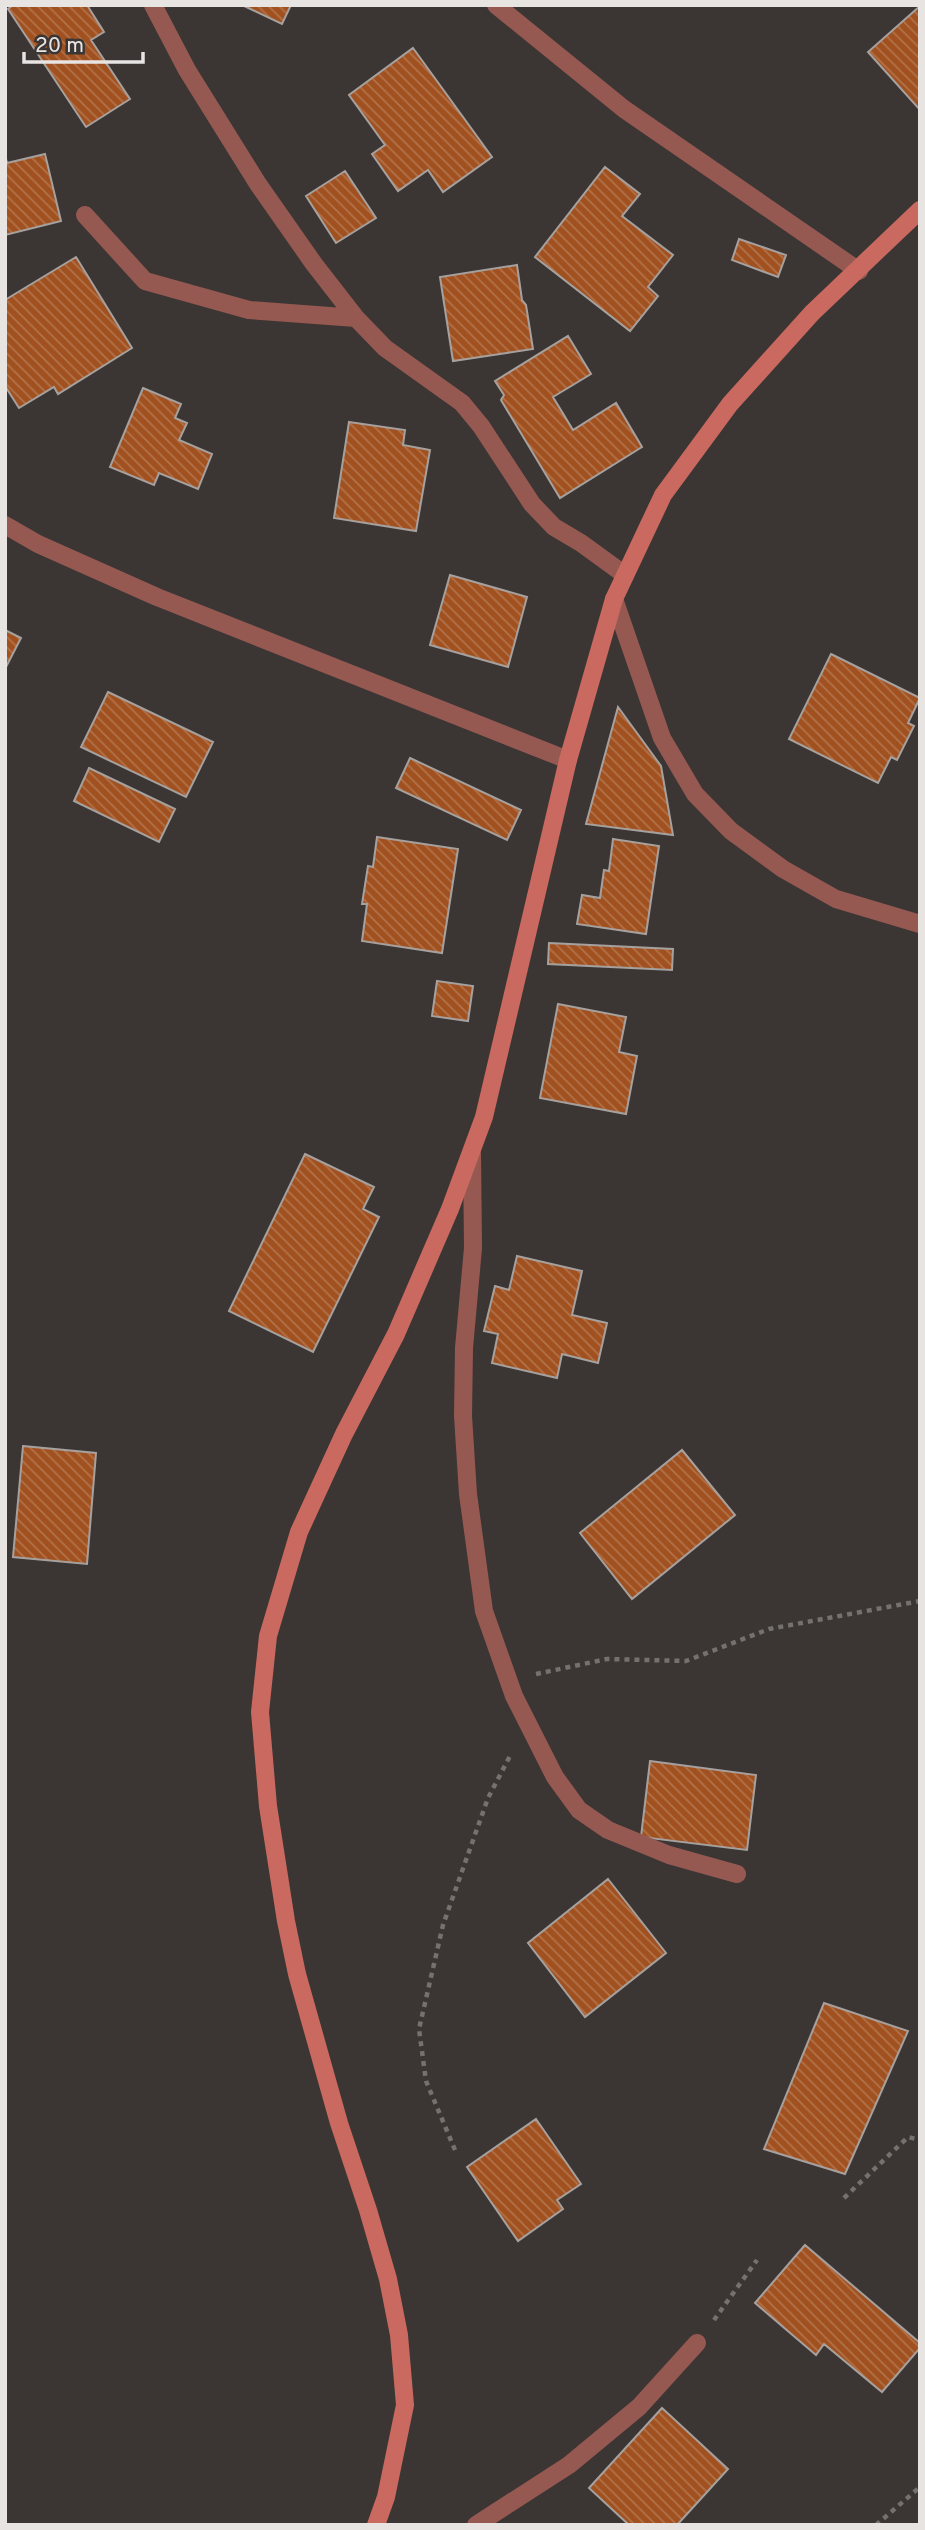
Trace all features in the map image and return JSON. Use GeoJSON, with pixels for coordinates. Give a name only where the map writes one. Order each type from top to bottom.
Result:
{"type":"FeatureCollection","features":[{"type":"Feature","properties":{"kind":"street"},"geometry":{"type":"LineString","coordinates":[[153,5],[187,70],[258,184],[355,318],[385,348],[462,403],[481,426],[532,504],[554,527],[582,543],[625,575]]}},
{"type":"Feature","properties":{"kind":"street"},"geometry":{"type":"LineString","coordinates":[[496,5],[624,109],[859,271]]}},
{"type":"Feature","properties":{"kind":"street"},"geometry":{"type":"LineString","coordinates":[[376,2525],[386,2497],[405,2405],[399,2335],[372,2222],[339,2123],[297,1974],[268,1806],[260,1712],[268,1636],[299,1532],[344,1434],[396,1334],[450,1209],[484,1117],[568,760],[614,599],[663,495],[730,404],[812,313],[920,211]]}},
{"type":"Feature","properties":{"kind":"street"},"geometry":{"type":"LineString","coordinates":[[85,215],[145,281],[249,310],[355,318]]}},
{"type":"Feature","properties":{"kind":"street"},"geometry":{"type":"LineString","coordinates":[[5,525],[37,544],[157,597],[568,760]]}},
{"type":"Feature","properties":{"kind":"street"},"geometry":{"type":"LineString","coordinates":[[614,599],[662,738],[695,794],[731,831],[783,869],[836,899],[920,924]]}},
{"type":"Feature","properties":{"kind":"street"},"geometry":{"type":"LineString","coordinates":[[472,1149],[473,1248],[464,1348],[463,1416],[484,1611],[508,1680],[555,1777],[579,1810],[608,1830],[668,1855],[737,1874]]}},
{"type":"Feature","properties":{"kind":"street"},"geometry":{"type":"LineString","coordinates":[[476,2525],[569,2465],[639,2407],[697,2343]]}},
{"type":"Feature","properties":{"kind":"path"},"geometry":{"type":"LineString","coordinates":[[508,1680],[607,1659],[686,1661],[769,1629],[920,1601]]}},
{"type":"Feature","properties":{"kind":"path"},"geometry":{"type":"LineString","coordinates":[[455,2150],[426,2081],[419,2029],[443,1925],[484,1811],[528,1723]]}},
{"type":"Feature","properties":{"kind":"path"},"geometry":{"type":"LineString","coordinates":[[844,2198],[908,2137],[920,2140]]}},
{"type":"Feature","properties":{"kind":"path"},"geometry":{"type":"LineString","coordinates":[[697,2343],[757,2260]]}},
{"type":"Feature","properties":{"kind":"path"},"geometry":{"type":"LineString","coordinates":[[876,2525],[920,2487]]}},
{"type":"Feature","properties":{"kind":"building"},"geometry":{"type":"Polygon","coordinates":[[[13,5],[87,5],[104,32],[91,40],[130,99],[86,127],[8,9],[13,5]]]}},
{"type":"Feature","properties":{"kind":"building"},"geometry":{"type":"Polygon","coordinates":[[[242,5],[291,5],[282,24],[242,5]]]}},
{"type":"Feature","properties":{"kind":"building"},"geometry":{"type":"Polygon","coordinates":[[[920,6],[920,110],[868,52],[920,6]]]}},
{"type":"Feature","properties":{"kind":"building"},"geometry":{"type":"Polygon","coordinates":[[[413,48],[492,157],[443,192],[428,170],[398,191],[372,154],[385,145],[349,95],[413,48]]]}},
{"type":"Feature","properties":{"kind":"building"},"geometry":{"type":"Polygon","coordinates":[[[45,154],[61,221],[5,235],[5,155],[7,163],[45,154]]]}},
{"type":"Feature","properties":{"kind":"building"},"geometry":{"type":"Polygon","coordinates":[[[605,167],[640,194],[622,216],[673,255],[648,287],[658,296],[630,331],[535,257],[605,167]]]}},
{"type":"Feature","properties":{"kind":"building"},"geometry":{"type":"Polygon","coordinates":[[[345,171],[376,218],[336,243],[306,196],[345,171]]]}},
{"type":"Feature","properties":{"kind":"building"},"geometry":{"type":"Polygon","coordinates":[[[739,239],[786,255],[778,277],[732,260],[739,239]]]}},
{"type":"Feature","properties":{"kind":"building"},"geometry":{"type":"Polygon","coordinates":[[[76,257],[132,348],[58,394],[54,387],[19,408],[5,386],[5,300],[76,257]]]}},
{"type":"Feature","properties":{"kind":"building"},"geometry":{"type":"Polygon","coordinates":[[[517,265],[533,349],[453,361],[440,277],[517,265]]]}},
{"type":"Feature","properties":{"kind":"building"},"geometry":{"type":"Polygon","coordinates":[[[568,336],[591,374],[553,397],[573,430],[616,403],[642,447],[560,498],[501,400],[504,395],[495,381],[568,336]]]}},
{"type":"Feature","properties":{"kind":"building"},"geometry":{"type":"Polygon","coordinates":[[[143,388],[181,404],[175,418],[187,423],[179,440],[212,454],[198,489],[159,473],[154,485],[110,467],[143,388]]]}},
{"type":"Feature","properties":{"kind":"building"},"geometry":{"type":"Polygon","coordinates":[[[349,422],[405,430],[403,445],[430,450],[416,531],[334,518],[349,422]]]}},
{"type":"Feature","properties":{"kind":"building"},"geometry":{"type":"Polygon","coordinates":[[[450,575],[527,597],[508,667],[430,645],[450,575]]]}},
{"type":"Feature","properties":{"kind":"building"},"geometry":{"type":"Polygon","coordinates":[[[5,630],[21,638],[5,669],[5,630]]]}},
{"type":"Feature","properties":{"kind":"building"},"geometry":{"type":"Polygon","coordinates":[[[831,654],[920,698],[908,723],[914,726],[897,760],[891,757],[878,783],[789,739],[831,654]]]}},
{"type":"Feature","properties":{"kind":"building"},"geometry":{"type":"Polygon","coordinates":[[[108,692],[213,742],[186,797],[81,747],[108,692]]]}},
{"type":"Feature","properties":{"kind":"building"},"geometry":{"type":"Polygon","coordinates":[[[618,707],[661,766],[673,835],[586,824],[618,707]]]}},
{"type":"Feature","properties":{"kind":"building"},"geometry":{"type":"Polygon","coordinates":[[[410,758],[521,810],[507,840],[396,788],[410,758]]]}},
{"type":"Feature","properties":{"kind":"building"},"geometry":{"type":"Polygon","coordinates":[[[89,768],[175,809],[159,842],[74,801],[89,768]]]}},
{"type":"Feature","properties":{"kind":"building"},"geometry":{"type":"Polygon","coordinates":[[[377,837],[458,849],[442,953],[362,941],[367,904],[362,904],[368,866],[373,867],[377,837]]]}},
{"type":"Feature","properties":{"kind":"building"},"geometry":{"type":"Polygon","coordinates":[[[613,839],[659,846],[646,934],[577,924],[582,895],[600,898],[604,870],[609,871],[613,839]]]}},
{"type":"Feature","properties":{"kind":"building"},"geometry":{"type":"Polygon","coordinates":[[[549,943],[673,949],[672,970],[548,964],[549,943]]]}},
{"type":"Feature","properties":{"kind":"building"},"geometry":{"type":"Polygon","coordinates":[[[437,981],[473,986],[468,1021],[432,1016],[437,981]]]}},
{"type":"Feature","properties":{"kind":"building"},"geometry":{"type":"Polygon","coordinates":[[[558,1004],[626,1017],[619,1052],[637,1056],[626,1114],[540,1098],[558,1004]]]}},
{"type":"Feature","properties":{"kind":"building"},"geometry":{"type":"Polygon","coordinates":[[[305,1154],[374,1187],[363,1209],[379,1217],[313,1352],[229,1311],[305,1154]]]}},
{"type":"Feature","properties":{"kind":"building"},"geometry":{"type":"Polygon","coordinates":[[[517,1256],[582,1271],[572,1315],[607,1323],[598,1363],[562,1354],[557,1378],[492,1363],[498,1334],[484,1331],[495,1286],[509,1290],[517,1256]]]}},
{"type":"Feature","properties":{"kind":"building"},"geometry":{"type":"Polygon","coordinates":[[[23,1446],[96,1453],[87,1564],[13,1557],[23,1446]]]}},
{"type":"Feature","properties":{"kind":"building"},"geometry":{"type":"Polygon","coordinates":[[[682,1450],[735,1515],[632,1599],[580,1533],[682,1450]]]}},
{"type":"Feature","properties":{"kind":"building"},"geometry":{"type":"Polygon","coordinates":[[[650,1761],[756,1775],[747,1850],[641,1837],[650,1761]]]}},
{"type":"Feature","properties":{"kind":"building"},"geometry":{"type":"Polygon","coordinates":[[[608,1879],[666,1953],[585,2017],[528,1943],[608,1879]]]}},
{"type":"Feature","properties":{"kind":"building"},"geometry":{"type":"Polygon","coordinates":[[[824,2003],[908,2031],[845,2174],[764,2149],[824,2003]]]}},
{"type":"Feature","properties":{"kind":"building"},"geometry":{"type":"Polygon","coordinates":[[[536,2119],[581,2184],[557,2200],[563,2209],[518,2241],[467,2167],[536,2119]]]}},
{"type":"Feature","properties":{"kind":"building"},"geometry":{"type":"Polygon","coordinates":[[[805,2245],[920,2343],[920,2348],[882,2392],[824,2344],[816,2355],[755,2303],[805,2245]]]}},
{"type":"Feature","properties":{"kind":"building"},"geometry":{"type":"Polygon","coordinates":[[[662,2408],[728,2469],[677,2525],[629,2525],[589,2488],[662,2408]]]}}]}
